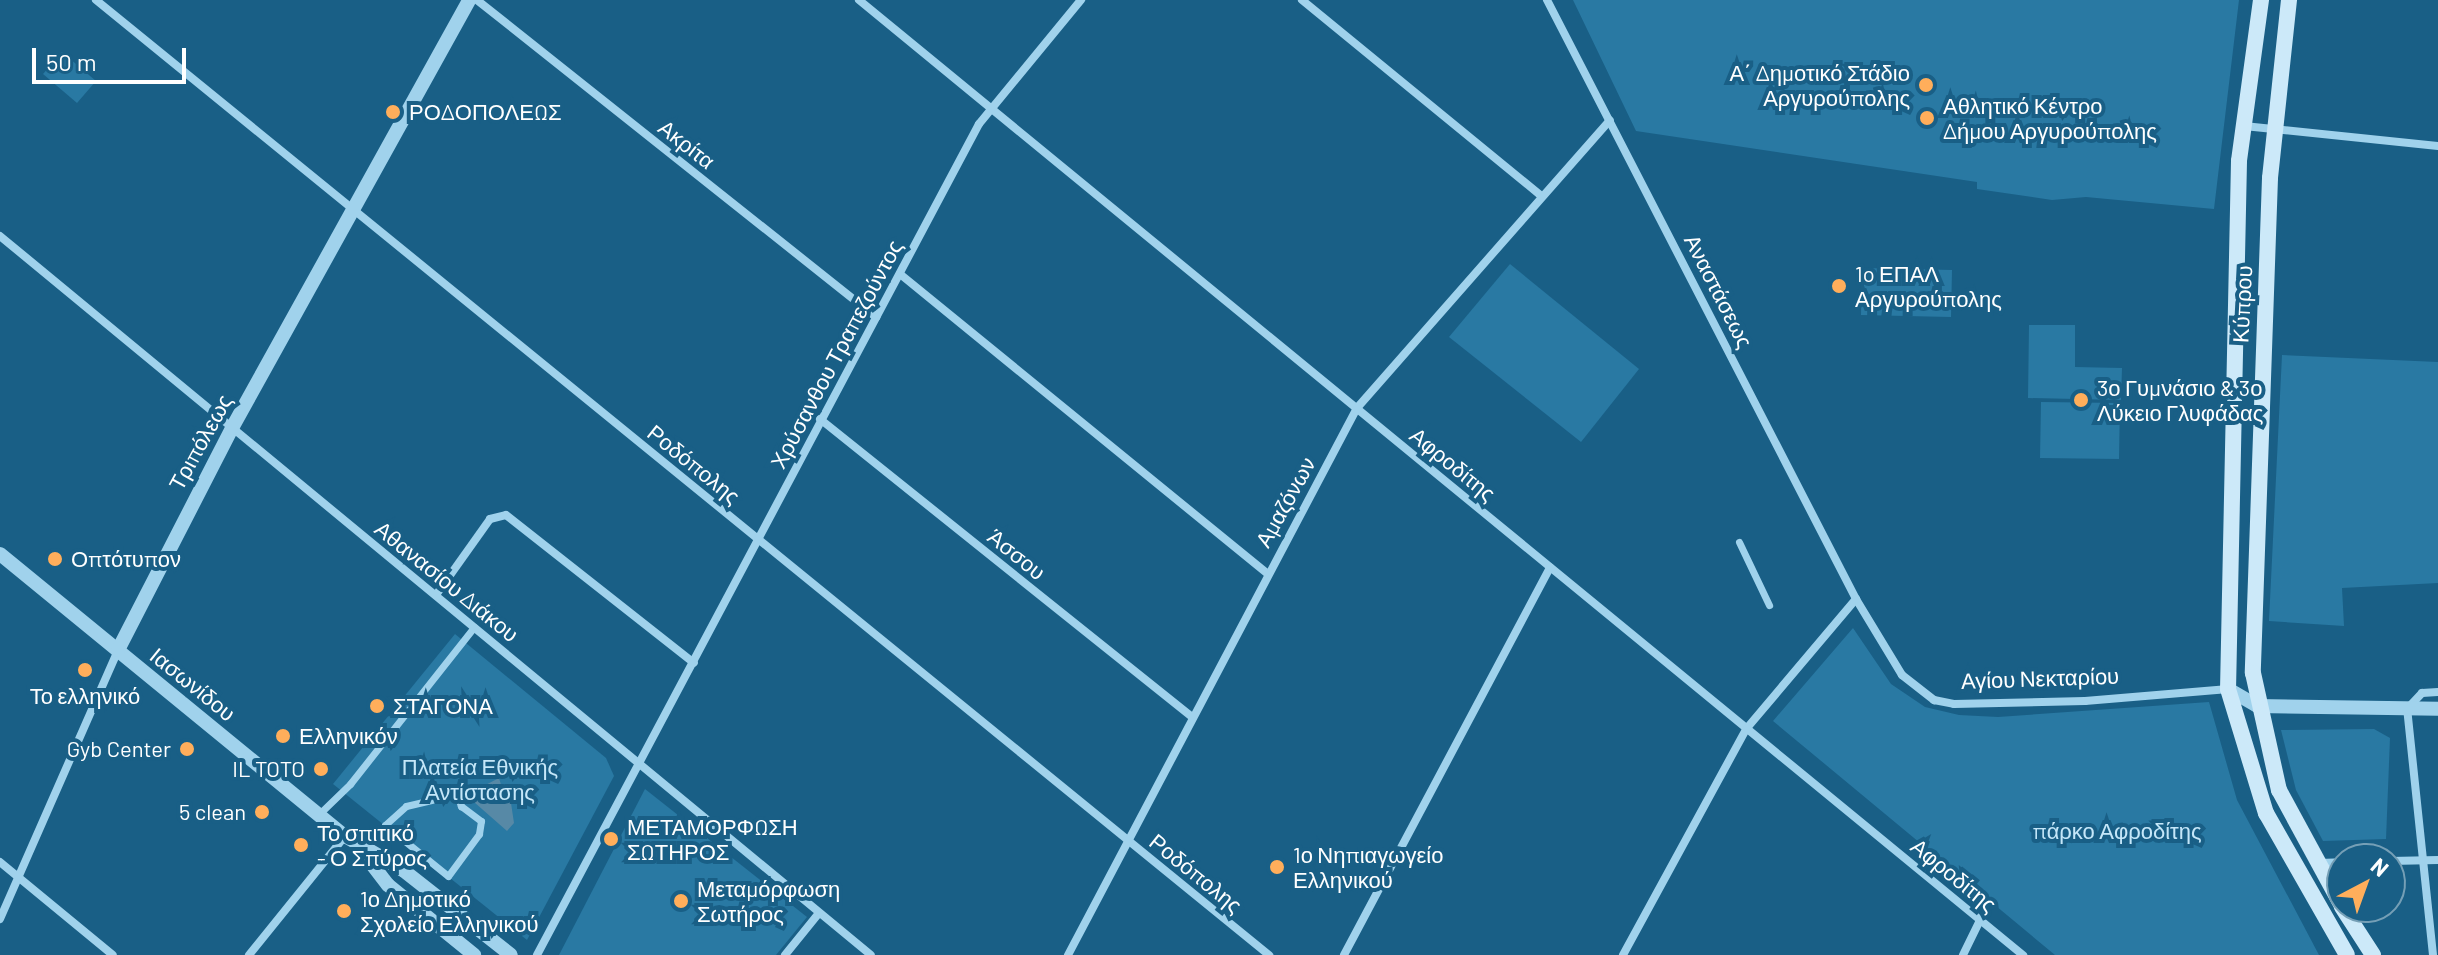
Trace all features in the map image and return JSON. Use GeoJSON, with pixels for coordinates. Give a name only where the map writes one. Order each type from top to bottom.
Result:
{"type":"FeatureCollection","features":[{"type":"Feature","properties":{"kind":"main road","name":"Κύπρου"},"geometry":{"type":"LineString","coordinates":[[2261,0],[2244,126],[2229,432],[2228,689],[2266,813],[2347,955]]}},
{"type":"Feature","properties":{"kind":"main road","name":"Κύπρου"},"geometry":{"type":"LineString","coordinates":[[2289,0],[2274,128],[2253,608],[2257,706],[2282,801],[2326,881]]}},
{"type":"Feature","properties":{"kind":"main road","name":"Κύπρου"},"geometry":{"type":"LineString","coordinates":[[2352,923],[2373,955]]}},
{"type":"Feature","properties":{"kind":"street","name":"Ροδόπολης"},"geometry":{"type":"LineString","coordinates":[[96,0],[1269,955]]}},
{"type":"Feature","properties":{"kind":"street","name":"Τριπόλεως"},"geometry":{"type":"LineString","coordinates":[[0,919],[118,650],[232,428],[355,211],[469,0]]}},
{"type":"Feature","properties":{"kind":"street","name":"Ακρίτα"},"geometry":{"type":"LineString","coordinates":[[477,0],[876,317]]}},
{"type":"Feature","properties":{"kind":"street","name":"Αφροδίτης"},"geometry":{"type":"LineString","coordinates":[[859,0],[2023,955]]}},
{"type":"Feature","properties":{"kind":"street","name":"Χρύσανθου Τραπεζούντος"},"geometry":{"type":"LineString","coordinates":[[537,955],[760,540],[820,419],[990,108],[1081,0]]}},
{"type":"Feature","properties":{"kind":"street"},"geometry":{"type":"LineString","coordinates":[[1302,0],[1540,195]]}},
{"type":"Feature","properties":{"kind":"street","name":"Αναστάσεως"},"geometry":{"type":"LineString","coordinates":[[1547,0],[1856,599]]}},
{"type":"Feature","properties":{"kind":"street","name":"Αμαζόνων"},"geometry":{"type":"LineString","coordinates":[[1068,955],[1267,573],[1357,408],[1540,195],[1610,120]]}},
{"type":"Feature","properties":{"kind":"street"},"geometry":{"type":"LineString","coordinates":[[2244,126],[2438,146]]}},
{"type":"Feature","properties":{"kind":"street","name":"Αθανασίου Διάκου"},"geometry":{"type":"LineString","coordinates":[[0,236],[871,955]]}},
{"type":"Feature","properties":{"kind":"street"},"geometry":{"type":"LineString","coordinates":[[900,274],[1267,573]]}},
{"type":"Feature","properties":{"kind":"street","name":"Άσσου"},"geometry":{"type":"LineString","coordinates":[[820,419],[1192,717]]}},
{"type":"Feature","properties":{"kind":"street"},"geometry":{"type":"LineString","coordinates":[[436,595],[497,515],[519,522],[694,663]]}},
{"type":"Feature","properties":{"kind":"street"},"geometry":{"type":"LineString","coordinates":[[1739,542],[1769,605]]}},
{"type":"Feature","properties":{"kind":"street","name":"Ιασωνίδου"},"geometry":{"type":"LineString","coordinates":[[0,554],[318,815],[359,847],[403,870],[511,955]]}},
{"type":"Feature","properties":{"kind":"street"},"geometry":{"type":"LineString","coordinates":[[1344,955],[1550,567]]}},
{"type":"Feature","properties":{"kind":"street"},"geometry":{"type":"LineString","coordinates":[[1623,955],[1747,728],[1856,599]]}},
{"type":"Feature","properties":{"kind":"street","name":"Αγίου Νεκταρίου"},"geometry":{"type":"LineString","coordinates":[[1856,599],[1902,675],[1934,700],[2085,701],[2228,689]]}},
{"type":"Feature","properties":{"kind":"street"},"geometry":{"type":"LineString","coordinates":[[318,815],[350,784],[474,627]]}},
{"type":"Feature","properties":{"kind":"street"},"geometry":{"type":"LineString","coordinates":[[2228,689],[2257,706],[2438,709]]}},
{"type":"Feature","properties":{"kind":"street"},"geometry":{"type":"LineString","coordinates":[[2433,955],[2407,709],[2422,693],[2438,692]]}},
{"type":"Feature","properties":{"kind":"street"},"geometry":{"type":"LineString","coordinates":[[457,794],[461,806],[481,821],[479,834],[448,876],[385,825],[406,806],[457,794]]}},
{"type":"Feature","properties":{"kind":"street"},"geometry":{"type":"LineString","coordinates":[[249,955],[345,836]]}},
{"type":"Feature","properties":{"kind":"street","name":"Ιασωνίδου"},"geometry":{"type":"LineString","coordinates":[[359,847],[388,885],[474,955]]}},
{"type":"Feature","properties":{"kind":"street"},"geometry":{"type":"LineString","coordinates":[[2406,861],[2438,860]]}},
{"type":"Feature","properties":{"kind":"street"},"geometry":{"type":"LineString","coordinates":[[0,862],[113,955]]}},
{"type":"Feature","properties":{"kind":"street"},"geometry":{"type":"LineString","coordinates":[[2315,863],[2326,863]]}},
{"type":"Feature","properties":{"kind":"street"},"geometry":{"type":"LineString","coordinates":[[785,955],[819,913]]}},
{"type":"Feature","properties":{"kind":"street"},"geometry":{"type":"LineString","coordinates":[[1963,955],[1980,920]]}},
{"type":"Feature","properties":{"kind":"green space","name":"Αθλητικό Κέντρο Δήμου Αργυρούπολης"},"geometry":{"type":"Polygon","coordinates":[[[1573,0],[2239,0],[2214,209],[2086,197],[2052,200],[1977,189],[1977,182],[1636,131],[1573,0]]]}},
{"type":"Feature","properties":{"kind":"green space"},"geometry":{"type":"Polygon","coordinates":[[[62,52],[96,81],[77,103],[43,74],[62,52]]]}},
{"type":"Feature","properties":{"kind":"green space"},"geometry":{"type":"Polygon","coordinates":[[[1510,264],[1639,369],[1581,442],[1449,337],[1510,264]]]}},
{"type":"Feature","properties":{"kind":"green space"},"geometry":{"type":"Polygon","coordinates":[[[1862,268],[1952,270],[1951,317],[1861,315],[1862,268]]]}},
{"type":"Feature","properties":{"kind":"green space"},"geometry":{"type":"Polygon","coordinates":[[[2029,325],[2075,325],[2075,367],[2122,368],[2121,400],[2028,398],[2029,325]]]}},
{"type":"Feature","properties":{"kind":"green space"},"geometry":{"type":"Polygon","coordinates":[[[2282,355],[2438,362],[2438,583],[2342,588],[2344,626],[2269,621],[2282,355]]]}},
{"type":"Feature","properties":{"kind":"green space"},"geometry":{"type":"Polygon","coordinates":[[[2041,402],[2120,403],[2119,459],[2040,458],[2041,402]]]}},
{"type":"Feature","properties":{"kind":"green space","name":"πάρκο Αφροδίτης"},"geometry":{"type":"Polygon","coordinates":[[[1853,628],[1891,684],[1925,707],[1959,715],[1998,717],[2209,702],[2237,800],[2319,955],[2055,955],[1773,721],[1853,628]]]}},
{"type":"Feature","properties":{"kind":"green space","name":"Πλατεία Εθνικής Αντίστασης"},"geometry":{"type":"Polygon","coordinates":[[[455,634],[606,758],[614,776],[527,940],[333,784],[455,634]]]}},
{"type":"Feature","properties":{"kind":"green space"},"geometry":{"type":"Polygon","coordinates":[[[2374,729],[2390,738],[2386,839],[2323,841],[2296,790],[2281,730],[2374,729]]]}},
{"type":"Feature","properties":{"kind":"green space"},"geometry":{"type":"Polygon","coordinates":[[[645,789],[807,917],[776,955],[559,955],[645,789]]]}},
{"type":"Feature","properties":{"kind":"shaded area"},"geometry":{"type":"Polygon","coordinates":[[[499,778],[502,788],[526,794],[511,803],[514,823],[507,831],[466,795],[499,778]]]}},
{"type":"Feature","properties":{"kind":"place","name":"Α΄ Δημοτικό Στάδιο Αργυρούπολης"},"geometry":{"type":"Point","coordinates":[1926,85]}},
{"type":"Feature","properties":{"kind":"place","name":"ΡΟΔΟΠΟΛΕΩΣ"},"geometry":{"type":"Point","coordinates":[393,112]}},
{"type":"Feature","properties":{"kind":"place","name":"Αθλητικό Κέντρο Δήμου Αργυρούπολης"},"geometry":{"type":"Point","coordinates":[1927,118]}},
{"type":"Feature","properties":{"kind":"place","name":"1o ΕΠΑΛ Αργυρούπολης"},"geometry":{"type":"Point","coordinates":[1839,286]}},
{"type":"Feature","properties":{"kind":"place","name":"3ο Γυμνάσιο & 3ο Λύκειο Γλυφάδας"},"geometry":{"type":"Point","coordinates":[2081,400]}},
{"type":"Feature","properties":{"kind":"place","name":"Οπτότυπον"},"geometry":{"type":"Point","coordinates":[55,559]}},
{"type":"Feature","properties":{"kind":"place","name":"Το ελληνικό"},"geometry":{"type":"Point","coordinates":[85,670]}},
{"type":"Feature","properties":{"kind":"place","name":"ΣΤΑΓΟΝΑ"},"geometry":{"type":"Point","coordinates":[377,706]}},
{"type":"Feature","properties":{"kind":"place","name":"Ελληνικόν"},"geometry":{"type":"Point","coordinates":[283,736]}},
{"type":"Feature","properties":{"kind":"place","name":"Gyb Center"},"geometry":{"type":"Point","coordinates":[187,749]}},
{"type":"Feature","properties":{"kind":"place","name":"IL TOTO"},"geometry":{"type":"Point","coordinates":[321,769]}},
{"type":"Feature","properties":{"kind":"place","name":"5 clean"},"geometry":{"type":"Point","coordinates":[262,812]}},
{"type":"Feature","properties":{"kind":"place","name":"ΜΕΤΑΜΟΡΦΩΣΗ ΣΩΤΗΡΟΣ"},"geometry":{"type":"Point","coordinates":[611,839]}},
{"type":"Feature","properties":{"kind":"place","name":"Το σπιτικό - Ο Σπύρος"},"geometry":{"type":"Point","coordinates":[301,845]}},
{"type":"Feature","properties":{"kind":"place","name":"1ο Νηπιαγωγείο Ελληνικού"},"geometry":{"type":"Point","coordinates":[1277,867]}},
{"type":"Feature","properties":{"kind":"place","name":"Μεταμόρφωση Σωτήρος"},"geometry":{"type":"Point","coordinates":[681,901]}},
{"type":"Feature","properties":{"kind":"place","name":"1ο Δημοτικό Σχολείο Ελληνικού"},"geometry":{"type":"Point","coordinates":[344,911]}}]}
